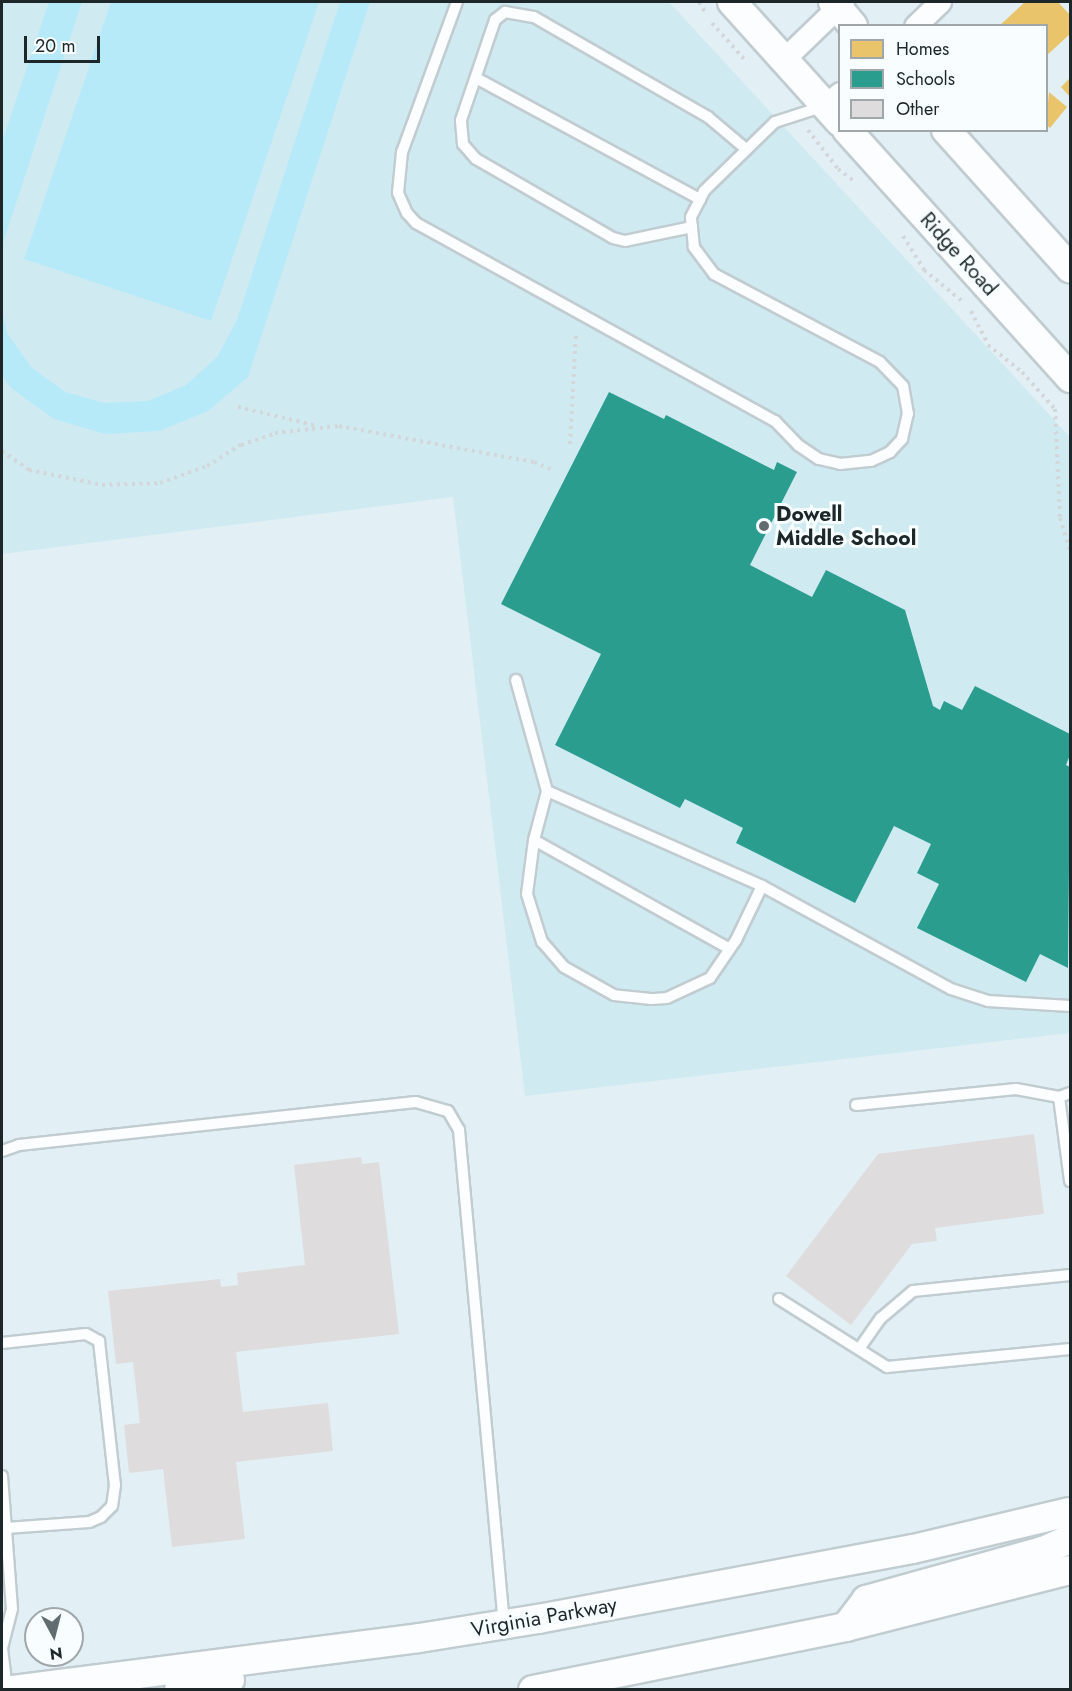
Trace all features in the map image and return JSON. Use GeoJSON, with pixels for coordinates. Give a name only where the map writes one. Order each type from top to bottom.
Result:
{"type":"FeatureCollection","features":[{"type":"Feature","properties":{"kind":"main road"},"geometry":{"type":"LineString","coordinates":[[732,2],[784,59],[835,107]]}},
{"type":"Feature","properties":{"kind":"main road","name":"Ridge Road"},"geometry":{"type":"LineString","coordinates":[[849,132],[1071,378]]}},
{"type":"Feature","properties":{"kind":"main road"},"geometry":{"type":"LineString","coordinates":[[948,132],[1071,268]]}},
{"type":"Feature","properties":{"kind":"main road","name":"Virginia Parkway"},"geometry":{"type":"LineString","coordinates":[[13,1689],[504,1624],[786,1574],[1071,1512]]}},
{"type":"Feature","properties":{"kind":"main road"},"geometry":{"type":"LineString","coordinates":[[846,1627],[866,1600],[1043,1551],[1071,1539]]}},
{"type":"Feature","properties":{"kind":"main road"},"geometry":{"type":"LineString","coordinates":[[532,1689],[846,1627],[1071,1570]]}},
{"type":"Feature","properties":{"kind":"main road"},"geometry":{"type":"LineString","coordinates":[[179,1689],[288,1671],[321,1650]]}},
{"type":"Feature","properties":{"kind":"street"},"geometry":{"type":"LineString","coordinates":[[917,24],[940,2]]}},
{"type":"Feature","properties":{"kind":"street"},"geometry":{"type":"LineString","coordinates":[[784,59],[842,9]]}},
{"type":"Feature","properties":{"kind":"lane"},"geometry":{"type":"LineString","coordinates":[[457,2],[402,152],[398,193],[407,213],[416,223],[775,421],[798,445],[819,459],[840,464],[863,462],[890,452],[902,439],[908,414],[903,386],[880,362],[714,274],[694,247],[692,227],[692,217],[700,199],[746,149],[775,122],[835,107]]}},
{"type":"Feature","properties":{"kind":"lane"},"geometry":{"type":"LineString","coordinates":[[692,227],[625,241],[613,238],[476,159],[464,144],[459,131],[495,20],[505,12],[517,12],[534,17],[708,117],[746,149]]}},
{"type":"Feature","properties":{"kind":"lane"},"geometry":{"type":"LineString","coordinates":[[476,78],[700,199]]}},
{"type":"Feature","properties":{"kind":"lane"},"geometry":{"type":"LineString","coordinates":[[516,680],[548,791],[534,840],[527,894],[542,942],[564,967],[602,990],[631,998],[667,998],[710,978],[730,949],[762,886]]}},
{"type":"Feature","properties":{"kind":"lane"},"geometry":{"type":"LineString","coordinates":[[548,791],[762,886],[951,989],[988,1001],[1071,1006]]}},
{"type":"Feature","properties":{"kind":"lane"},"geometry":{"type":"LineString","coordinates":[[534,840],[730,949]]}},
{"type":"Feature","properties":{"kind":"lane"},"geometry":{"type":"LineString","coordinates":[[856,1105],[1016,1089],[1059,1097],[1071,1093]]}},
{"type":"Feature","properties":{"kind":"lane"},"geometry":{"type":"LineString","coordinates":[[1059,1097],[1071,1180]]}},
{"type":"Feature","properties":{"kind":"lane"},"geometry":{"type":"LineString","coordinates":[[2,1151],[19,1145],[416,1102],[448,1111],[459,1130],[504,1624]]}},
{"type":"Feature","properties":{"kind":"lane"},"geometry":{"type":"LineString","coordinates":[[859,1349],[881,1318],[914,1291],[1071,1275]]}},
{"type":"Feature","properties":{"kind":"lane"},"geometry":{"type":"LineString","coordinates":[[779,1299],[859,1349],[896,1368],[1071,1349]]}},
{"type":"Feature","properties":{"kind":"lane"},"geometry":{"type":"LineString","coordinates":[[2,1343],[86,1334],[99,1341],[116,1485],[112,1506],[101,1517],[89,1522],[6,1528]]}},
{"type":"Feature","properties":{"kind":"lane"},"geometry":{"type":"LineString","coordinates":[[2,1476],[6,1528],[6,1590],[12,1609],[2,1648],[7,1689]]}},
{"type":"Feature","properties":{"kind":"path"},"geometry":{"type":"LineString","coordinates":[[796,115],[838,169],[865,190]]}},
{"type":"Feature","properties":{"kind":"path"},"geometry":{"type":"LineString","coordinates":[[901,232],[924,270],[968,306],[988,345],[1022,372],[1055,409],[1060,518],[1071,550]]}},
{"type":"Feature","properties":{"kind":"path"},"geometry":{"type":"LineString","coordinates":[[570,444],[576,333]]}},
{"type":"Feature","properties":{"kind":"path"},"geometry":{"type":"LineString","coordinates":[[238,407],[298,418],[318,426]]}},
{"type":"Feature","properties":{"kind":"path"},"geometry":{"type":"LineString","coordinates":[[2,451],[29,470],[102,485],[160,483],[207,466],[241,445],[275,433],[318,426],[339,426],[534,462],[554,471]]}},
{"type":"Feature","properties":{"kind":"shaded area","name":"Dowell Middle School"},"geometry":{"type":"Polygon","coordinates":[[[2,2],[669,2],[1070,437],[1070,1033],[525,1096],[453,497],[2,554],[2,2]]]}},
{"type":"Feature","properties":{"kind":"shaded area"},"geometry":{"type":"Polygon","coordinates":[[[49,2],[82,2],[2,246],[2,142],[49,2]]]}},
{"type":"Feature","properties":{"kind":"shaded area"},"geometry":{"type":"Polygon","coordinates":[[[111,2],[319,2],[211,321],[24,259],[111,2]]]}},
{"type":"Feature","properties":{"kind":"shaded area"},"geometry":{"type":"Polygon","coordinates":[[[340,2],[370,2],[248,377],[208,411],[159,431],[105,434],[54,419],[11,388],[2,376],[2,311],[7,333],[31,367],[65,392],[105,403],[148,401],[186,385],[217,357],[237,320],[340,2]]]}},
{"type":"Feature","properties":{"kind":"building: Homes"},"geometry":{"type":"Polygon","coordinates":[[[1025,2],[1058,2],[1070,15],[1070,34],[1048,54],[1048,24],[1001,24],[1025,2]]]}},
{"type":"Feature","properties":{"kind":"building: Homes"},"geometry":{"type":"Polygon","coordinates":[[[1070,78],[1070,97],[1061,87],[1070,78]]]}},
{"type":"Feature","properties":{"kind":"building: Homes"},"geometry":{"type":"Polygon","coordinates":[[[1049,92],[1067,107],[1050,128],[1048,126],[1049,92]]]}},
{"type":"Feature","properties":{"kind":"building: Schools"},"geometry":{"type":"Polygon","coordinates":[[[609,392],[664,419],[666,415],[774,470],[777,462],[797,472],[750,565],[812,597],[826,570],[905,610],[933,706],[940,710],[944,701],[962,710],[975,686],[1070,734],[1070,755],[1066,765],[1070,767],[1068,968],[1040,954],[1026,982],[917,928],[939,884],[917,873],[931,844],[894,826],[855,903],[736,843],[743,828],[685,799],[680,808],[555,745],[601,654],[501,604],[609,392]]]}},
{"type":"Feature","properties":{"kind":"building: Other"},"geometry":{"type":"Polygon","coordinates":[[[1034,1134],[1044,1214],[935,1228],[937,1241],[912,1244],[851,1325],[786,1276],[878,1154],[1034,1134]]]}},
{"type":"Feature","properties":{"kind":"building: Other"},"geometry":{"type":"Polygon","coordinates":[[[361,1157],[362,1164],[379,1162],[399,1334],[236,1352],[243,1412],[328,1403],[333,1451],[236,1462],[245,1539],[172,1547],[163,1469],[129,1473],[124,1425],[140,1423],[133,1362],[116,1364],[108,1291],[220,1279],[221,1287],[238,1285],[237,1273],[305,1265],[294,1165],[361,1157]]]}},
{"type":"Feature","properties":{"kind":"place","name":"Dowell Middle School"},"geometry":{"type":"Point","coordinates":[764,526]}}]}
